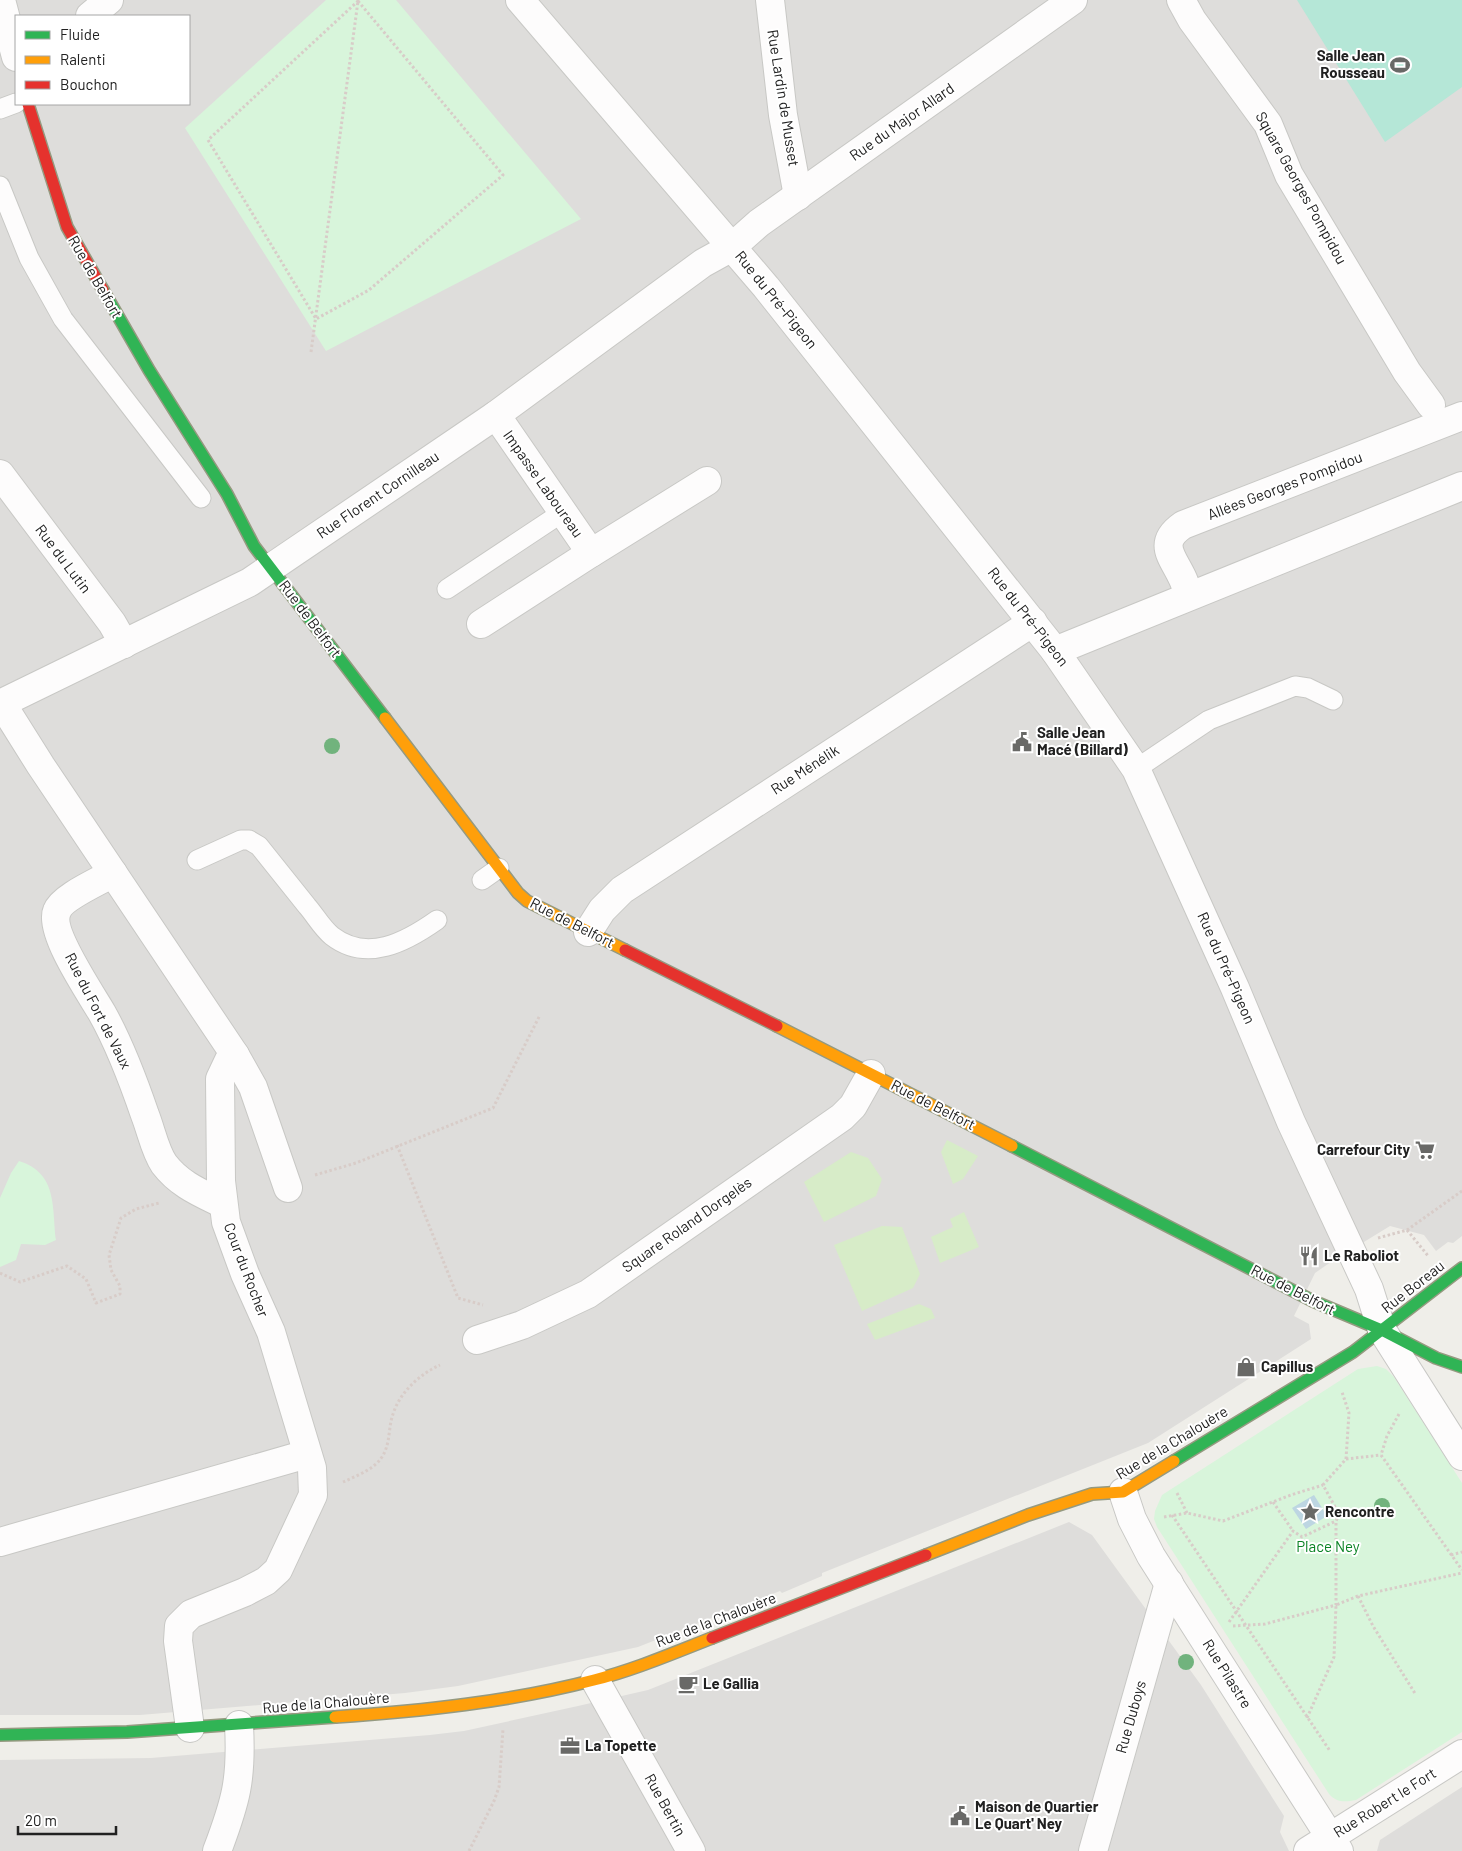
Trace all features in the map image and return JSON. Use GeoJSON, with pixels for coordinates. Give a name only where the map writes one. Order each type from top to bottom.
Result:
{"type":"FeatureCollection","features":[{"type":"Feature","properties":{"kind":"street"},"geometry":{"type":"LineString","coordinates":[[1,0],[15,49]]}},
{"type":"Feature","properties":{"kind":"street"},"geometry":{"type":"LineString","coordinates":[[91,15],[109,0]]}},
{"type":"Feature","properties":{"kind":"street","name":"Rue du Pré-Pigeon"},"geometry":{"type":"LineString","coordinates":[[520,0],[732,247],[1033,622],[1136,769],[1232,980],[1291,1122],[1369,1289],[1382,1330],[1462,1456]]}},
{"type":"Feature","properties":{"kind":"street","name":"Rue Lardin de Musset"},"geometry":{"type":"LineString","coordinates":[[770,0],[783,115],[798,196]]}},
{"type":"Feature","properties":{"kind":"street","name":"Rue du Major Allard"},"geometry":{"type":"LineString","coordinates":[[732,247],[760,223],[1073,0]]}},
{"type":"Feature","properties":{"kind":"street","name":"Square Georges Pompidou"},"geometry":{"type":"LineString","coordinates":[[1180,0],[1192,20],[1268,124],[1290,175],[1407,372],[1431,405]]}},
{"type":"Feature","properties":{"kind":"street","name":"Rue de Belfort"},"geometry":{"type":"LineString","coordinates":[[28,105],[66,227],[149,370],[227,494],[254,546],[518,893],[527,901],[871,1074],[1320,1304],[1382,1330],[1436,1358],[1462,1367]]}},
{"type":"Feature","properties":{"kind":"street","name":"Rue Florent Cornilleau"},"geometry":{"type":"LineString","coordinates":[[1,704],[227,595],[272,568],[496,415],[703,263],[732,247]]}},
{"type":"Feature","properties":{"kind":"street","name":"Impasse Laboureau"},"geometry":{"type":"LineString","coordinates":[[496,415],[591,553]]}},
{"type":"Feature","properties":{"kind":"street","name":"Allées Georges Pompidou"},"geometry":{"type":"LineString","coordinates":[[1189,596],[1168,549],[1169,540],[1175,531],[1183,525],[1462,416]]}},
{"type":"Feature","properties":{"kind":"street","name":"Rue du Lutin"},"geometry":{"type":"LineString","coordinates":[[0,474],[112,623],[124,644]]}},
{"type":"Feature","properties":{"kind":"street","name":"Impasse Laboureau"},"geometry":{"type":"LineString","coordinates":[[481,624],[707,481]]}},
{"type":"Feature","properties":{"kind":"street"},"geometry":{"type":"LineString","coordinates":[[1055,651],[1462,486]]}},
{"type":"Feature","properties":{"kind":"street","name":"Rue Ménélik"},"geometry":{"type":"LineString","coordinates":[[588,932],[602,910],[622,890],[1033,622]]}},
{"type":"Feature","properties":{"kind":"street"},"geometry":{"type":"LineString","coordinates":[[1,704],[235,1055],[253,1087],[288,1188]]}},
{"type":"Feature","properties":{"kind":"street","name":"Rue du Fort de Vaux"},"geometry":{"type":"LineString","coordinates":[[113,873],[65,901],[56,911],[56,923],[62,943],[107,1022],[126,1063],[162,1162],[175,1177],[189,1188],[223,1204]]}},
{"type":"Feature","properties":{"kind":"street","name":"Cour du Rocher"},"geometry":{"type":"LineString","coordinates":[[190,1728],[187,1692],[178,1641],[180,1626],[191,1614],[245,1592],[266,1581],[278,1570],[313,1495],[314,1478],[270,1332],[226,1222],[223,1204],[220,1147],[220,1079],[229,1060],[235,1055]]}},
{"type":"Feature","properties":{"kind":"street","name":"Square Roland Dorgelès"},"geometry":{"type":"LineString","coordinates":[[477,1340],[522,1325],[588,1294],[842,1117],[853,1106],[871,1074]]}},
{"type":"Feature","properties":{"kind":"street","name":"Rue Boreau"},"geometry":{"type":"LineString","coordinates":[[1382,1330],[1462,1268]]}},
{"type":"Feature","properties":{"kind":"street","name":"Rue de la Chalouère"},"geometry":{"type":"LineString","coordinates":[[0,1735],[127,1732],[239,1725],[426,1709],[500,1699],[595,1680],[660,1658],[1028,1515],[1092,1494],[1124,1492],[1287,1390],[1328,1368],[1382,1330]]}},
{"type":"Feature","properties":{"kind":"street"},"geometry":{"type":"LineString","coordinates":[[0,1542],[307,1454]]}},
{"type":"Feature","properties":{"kind":"street","name":"Rue Pilastre"},"geometry":{"type":"LineString","coordinates":[[1124,1492],[1132,1519],[1168,1583],[1326,1846]]}},
{"type":"Feature","properties":{"kind":"street","name":"Rue Duboys"},"geometry":{"type":"LineString","coordinates":[[1092,1851],[1168,1583]]}},
{"type":"Feature","properties":{"kind":"street","name":"Rue Bertin"},"geometry":{"type":"LineString","coordinates":[[595,1680],[691,1851]]}},
{"type":"Feature","properties":{"kind":"street"},"geometry":{"type":"LineString","coordinates":[[216,1851],[238,1791],[241,1765],[239,1725]]}},
{"type":"Feature","properties":{"kind":"street","name":"Rue Robert le Fort"},"geometry":{"type":"LineString","coordinates":[[1326,1846],[1462,1754]]}},
{"type":"Feature","properties":{"kind":"lane"},"geometry":{"type":"LineString","coordinates":[[0,109],[15,103]]}},
{"type":"Feature","properties":{"kind":"lane"},"geometry":{"type":"LineString","coordinates":[[0,186],[29,258],[63,319],[201,498]]}},
{"type":"Feature","properties":{"kind":"lane"},"geometry":{"type":"LineString","coordinates":[[447,589],[563,512]]}},
{"type":"Feature","properties":{"kind":"lane"},"geometry":{"type":"LineString","coordinates":[[1136,769],[1209,720],[1294,686],[1308,688],[1333,700]]}},
{"type":"Feature","properties":{"kind":"lane"},"geometry":{"type":"LineString","coordinates":[[197,860],[241,840],[249,840],[259,846],[331,935],[359,948],[379,949],[396,944],[414,936],[437,920]]}},
{"type":"Feature","properties":{"kind":"lane"},"geometry":{"type":"LineString","coordinates":[[482,880],[499,868]]}},
{"type":"Feature","properties":{"kind":"path"},"geometry":{"type":"LineString","coordinates":[[316,318],[369,290],[503,175],[358,0]]}},
{"type":"Feature","properties":{"kind":"path"},"geometry":{"type":"LineString","coordinates":[[316,318],[208,140],[358,0]]}},
{"type":"Feature","properties":{"kind":"path"},"geometry":{"type":"LineString","coordinates":[[311,352],[358,0]]}},
{"type":"Feature","properties":{"kind":"path"},"geometry":{"type":"LineString","coordinates":[[312,1176],[356,1163],[493,1108],[540,1015]]}},
{"type":"Feature","properties":{"kind":"path"},"geometry":{"type":"LineString","coordinates":[[397,1145],[458,1298]]}},
{"type":"Feature","properties":{"kind":"path"},"geometry":{"type":"LineString","coordinates":[[1376,1240],[1407,1230],[1462,1191]]}},
{"type":"Feature","properties":{"kind":"path"},"geometry":{"type":"LineString","coordinates":[[0,1273],[20,1282],[67,1266],[86,1279],[96,1303],[120,1294],[120,1286],[111,1270],[109,1255],[121,1218],[136,1209],[164,1203]]}},
{"type":"Feature","properties":{"kind":"path"},"geometry":{"type":"LineString","coordinates":[[1407,1230],[1432,1261]]}},
{"type":"Feature","properties":{"kind":"path"},"geometry":{"type":"LineString","coordinates":[[337,1484],[357,1476],[377,1463],[390,1440],[393,1413],[412,1382],[440,1365]]}},
{"type":"Feature","properties":{"kind":"path"},"geometry":{"type":"LineString","coordinates":[[1164,1517],[1187,1513],[1223,1521],[1323,1485],[1346,1459],[1349,1413],[1342,1391]]}},
{"type":"Feature","properties":{"kind":"path"},"geometry":{"type":"LineString","coordinates":[[1381,1455],[1387,1436],[1400,1412]]}},
{"type":"Feature","properties":{"kind":"path"},"geometry":{"type":"LineString","coordinates":[[1346,1459],[1381,1455]]}},
{"type":"Feature","properties":{"kind":"path"},"geometry":{"type":"LineString","coordinates":[[1293,1531],[1226,1627],[1265,1624],[1336,1605],[1358,1596],[1462,1571],[1381,1455]]}},
{"type":"Feature","properties":{"kind":"path"},"geometry":{"type":"LineString","coordinates":[[1307,1718],[1334,1657],[1336,1521],[1339,1514],[1323,1485]]}},
{"type":"Feature","properties":{"kind":"path"},"geometry":{"type":"LineString","coordinates":[[1177,1492],[1187,1513]]}},
{"type":"Feature","properties":{"kind":"path"},"geometry":{"type":"LineString","coordinates":[[1273,1502],[1293,1531],[1302,1537],[1336,1521]]}},
{"type":"Feature","properties":{"kind":"path"},"geometry":{"type":"LineString","coordinates":[[1172,1515],[1330,1751]]}},
{"type":"Feature","properties":{"kind":"path"},"geometry":{"type":"LineString","coordinates":[[1451,1555],[1462,1552]]}},
{"type":"Feature","properties":{"kind":"path"},"geometry":{"type":"LineString","coordinates":[[1358,1596],[1373,1626],[1416,1695]]}},
{"type":"Feature","properties":{"kind":"path"},"geometry":{"type":"LineString","coordinates":[[469,1851],[494,1802],[499,1788],[504,1721]]}},
{"type":"Feature","properties":{"kind":"shaded area"},"geometry":{"type":"Polygon","coordinates":[[[0,0],[1462,0],[1462,1236],[1453,1243],[1448,1242],[1436,1251],[1424,1235],[1390,1226],[1328,1264],[1315,1273],[1294,1316],[1309,1324],[1311,1339],[1148,1443],[822,1573],[822,1576],[782,1593],[780,1591],[638,1647],[458,1686],[405,1693],[140,1715],[0,1715],[0,0]]]}},
{"type":"Feature","properties":{"kind":"shaded area"},"geometry":{"type":"Polygon","coordinates":[[[1069,1522],[1092,1535],[1201,1685],[1284,1816],[1280,1832],[1289,1851],[0,1851],[0,1760],[151,1758],[430,1735],[464,1731],[578,1706],[648,1690],[1069,1522]]]}},
{"type":"Feature","properties":{"kind":"shaded area"},"geometry":{"type":"Polygon","coordinates":[[[1462,1787],[1462,1851],[1377,1851],[1380,1840],[1462,1787]]]}},
{"type":"Feature","properties":{"kind":"green space"},"geometry":{"type":"Polygon","coordinates":[[[326,0],[396,0],[581,219],[326,351],[185,128],[326,0]]]}},
{"type":"Feature","properties":{"kind":"green space","name":"Salle Jean Rousseau"},"geometry":{"type":"Polygon","coordinates":[[[1297,0],[1462,0],[1462,87],[1385,142],[1297,0]]]}},
{"type":"Feature","properties":{"kind":"green space"},"geometry":{"type":"Polygon","coordinates":[[[947,1140],[978,1156],[963,1179],[953,1184],[941,1152],[947,1140]]]}},
{"type":"Feature","properties":{"kind":"green space"},"geometry":{"type":"Polygon","coordinates":[[[851,1152],[868,1158],[882,1179],[876,1196],[824,1222],[804,1182],[851,1152]]]}},
{"type":"Feature","properties":{"kind":"green space"},"geometry":{"type":"Polygon","coordinates":[[[19,1161],[41,1174],[47,1183],[53,1204],[56,1240],[45,1245],[21,1244],[16,1260],[0,1267],[0,1198],[11,1173],[19,1161]]]}},
{"type":"Feature","properties":{"kind":"green space"},"geometry":{"type":"Polygon","coordinates":[[[964,1212],[979,1247],[940,1263],[931,1237],[953,1227],[950,1219],[964,1212]]]}},
{"type":"Feature","properties":{"kind":"green space"},"geometry":{"type":"Polygon","coordinates":[[[882,1226],[902,1227],[920,1274],[913,1288],[862,1311],[834,1245],[882,1226]]]}},
{"type":"Feature","properties":{"kind":"green space"},"geometry":{"type":"Polygon","coordinates":[[[919,1304],[931,1309],[935,1318],[875,1340],[867,1324],[919,1304]]]}},
{"type":"Feature","properties":{"kind":"green space","name":"Place Ney"},"geometry":{"type":"Polygon","coordinates":[[[1377,1366],[1386,1369],[1394,1377],[1462,1483],[1462,1732],[1356,1800],[1341,1801],[1329,1794],[1157,1527],[1154,1519],[1155,1511],[1162,1495],[1358,1369],[1377,1366]]]}},
{"type":"Feature","properties":{"kind":"water"},"geometry":{"type":"Polygon","coordinates":[[[1314,1495],[1327,1516],[1306,1529],[1292,1508],[1314,1495]]]}},
{"type":"Feature","properties":{"kind":"traffic: fast"},"geometry":{"type":"LineString","coordinates":[[103,290],[149,370],[227,494],[254,546],[385,718]]}},
{"type":"Feature","properties":{"kind":"traffic: fast"},"geometry":{"type":"LineString","coordinates":[[1012,1146],[1313,1301],[1382,1330],[1436,1358],[1462,1367]]}},
{"type":"Feature","properties":{"kind":"traffic: fast"},"geometry":{"type":"LineString","coordinates":[[1174,1461],[1353,1352],[1462,1268]]}},
{"type":"Feature","properties":{"kind":"traffic: fast"},"geometry":{"type":"LineString","coordinates":[[0,1735],[127,1732],[335,1717]]}},
{"type":"Feature","properties":{"kind":"traffic: slow"},"geometry":{"type":"LineString","coordinates":[[385,718],[518,893],[527,901],[625,950]]}},
{"type":"Feature","properties":{"kind":"traffic: slow"},"geometry":{"type":"LineString","coordinates":[[777,1026],[1012,1146]]}},
{"type":"Feature","properties":{"kind":"traffic: slow"},"geometry":{"type":"LineString","coordinates":[[926,1555],[1028,1515],[1092,1494],[1123,1492],[1174,1461]]}},
{"type":"Feature","properties":{"kind":"traffic: slow"},"geometry":{"type":"LineString","coordinates":[[335,1717],[400,1712],[498,1700],[562,1688],[624,1671],[712,1638]]}},
{"type":"Feature","properties":{"kind":"traffic: jam"},"geometry":{"type":"LineString","coordinates":[[28,105],[67,227],[103,290]]}},
{"type":"Feature","properties":{"kind":"traffic: jam"},"geometry":{"type":"LineString","coordinates":[[625,950],[777,1026]]}},
{"type":"Feature","properties":{"kind":"traffic: jam"},"geometry":{"type":"LineString","coordinates":[[712,1638],[926,1555]]}},
{"type":"Feature","properties":{"kind":"place","name":"Salle Jean Rousseau"},"geometry":{"type":"Point","coordinates":[1400,65]}},
{"type":"Feature","properties":{"kind":"place","name":"Salle Jean Macé (Billard)"},"geometry":{"type":"Point","coordinates":[1022,742]}},
{"type":"Feature","properties":{"kind":"place","name":"Carrefour City"},"geometry":{"type":"Point","coordinates":[1425,1150]}},
{"type":"Feature","properties":{"kind":"place","name":"Le Raboliot"},"geometry":{"type":"Point","coordinates":[1309,1256]}},
{"type":"Feature","properties":{"kind":"place","name":"Capillus"},"geometry":{"type":"Point","coordinates":[1246,1367]}},
{"type":"Feature","properties":{"kind":"place","name":"Rencontre"},"geometry":{"type":"Point","coordinates":[1310,1512]}},
{"type":"Feature","properties":{"kind":"place","name":"Le Gallia"},"geometry":{"type":"Point","coordinates":[688,1684]}},
{"type":"Feature","properties":{"kind":"place","name":"La Topette"},"geometry":{"type":"Point","coordinates":[570,1746]}},
{"type":"Feature","properties":{"kind":"place","name":"Maison de Quartier Le Quart' Ney"},"geometry":{"type":"Point","coordinates":[960,1816]}}]}
